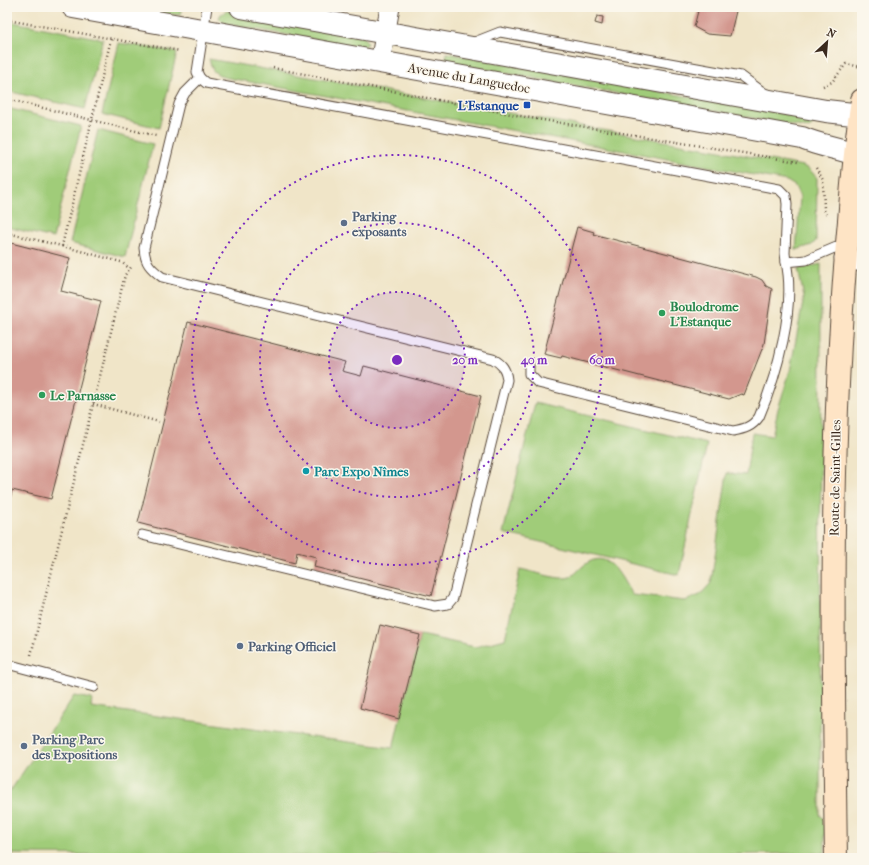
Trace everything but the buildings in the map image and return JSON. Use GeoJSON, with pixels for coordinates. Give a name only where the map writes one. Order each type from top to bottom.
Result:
{"type":"FeatureCollection","features":[{"type":"Feature","properties":{"kind":"main road","name":"Route de Saint-Gilles"},"geometry":{"type":"LineString","coordinates":[[836,858],[833,581],[836,399],[861,110]]}},
{"type":"Feature","properties":{"kind":"street","name":"Avenue du Languedoc"},"geometry":{"type":"LineString","coordinates":[[73,7],[802,138],[817,144],[858,155]]}},
{"type":"Feature","properties":{"kind":"street"},"geometry":{"type":"LineString","coordinates":[[241,7],[385,34],[826,111],[861,110]]}},
{"type":"Feature","properties":{"kind":"street"},"geometry":{"type":"LineString","coordinates":[[380,63],[390,7]]}},
{"type":"Feature","properties":{"kind":"lane"},"geometry":{"type":"LineString","coordinates":[[207,7],[197,72],[200,78],[214,86],[779,189],[786,196],[785,243],[789,283],[782,343],[759,417],[754,423],[744,429],[733,430],[538,383],[529,374],[529,365]]}},
{"type":"Feature","properties":{"kind":"lane"},"geometry":{"type":"LineString","coordinates":[[142,535],[435,606],[448,604],[453,598],[507,380],[506,372],[500,363],[493,359],[162,277],[150,268],[145,259],[144,248],[178,104],[185,93],[200,78]]}},
{"type":"Feature","properties":{"kind":"lane"},"geometry":{"type":"LineString","coordinates":[[786,262],[806,260],[850,246]]}},
{"type":"Feature","properties":{"kind":"lane"},"geometry":{"type":"LineString","coordinates":[[7,664],[94,688]]}},
{"type":"Feature","properties":{"kind":"path"},"geometry":{"type":"LineString","coordinates":[[7,20],[199,54]]}},
{"type":"Feature","properties":{"kind":"path"},"geometry":{"type":"LineString","coordinates":[[62,246],[111,39]]}},
{"type":"Feature","properties":{"kind":"path"},"geometry":{"type":"LineString","coordinates":[[267,67],[531,118],[803,163]]}},
{"type":"Feature","properties":{"kind":"path"},"geometry":{"type":"LineString","coordinates":[[7,99],[170,139]]}},
{"type":"Feature","properties":{"kind":"path"},"geometry":{"type":"LineString","coordinates":[[810,166],[816,168],[823,180],[824,210],[828,219],[850,246]]}},
{"type":"Feature","properties":{"kind":"path"},"geometry":{"type":"LineString","coordinates":[[7,232],[121,262],[130,268]]}},
{"type":"Feature","properties":{"kind":"path"},"geometry":{"type":"LineString","coordinates":[[27,670],[125,275],[130,268],[145,259]]}},
{"type":"Feature","properties":{"kind":"path"},"geometry":{"type":"LineString","coordinates":[[93,404],[160,422]]}},
{"type":"Feature","properties":{"kind":"green space"},"geometry":{"type":"Polygon","coordinates":[[[131,7],[182,7],[180,14],[176,15],[131,7]]]}},
{"type":"Feature","properties":{"kind":"green space"},"geometry":{"type":"Polygon","coordinates":[[[227,11],[363,37],[368,43],[363,48],[225,24],[219,18],[221,14],[227,11]]]}},
{"type":"Feature","properties":{"kind":"green space"},"geometry":{"type":"Polygon","coordinates":[[[7,21],[103,39],[85,109],[7,91],[7,21]]]}},
{"type":"Feature","properties":{"kind":"green space"},"geometry":{"type":"Polygon","coordinates":[[[119,43],[177,52],[159,128],[102,114],[119,43]]]}},
{"type":"Feature","properties":{"kind":"green space"},"geometry":{"type":"Polygon","coordinates":[[[447,53],[813,119],[812,126],[808,128],[445,62],[447,53]]]}},
{"type":"Feature","properties":{"kind":"green space"},"geometry":{"type":"Polygon","coordinates":[[[209,59],[803,166],[810,170],[817,178],[816,241],[812,245],[796,250],[800,197],[795,186],[787,181],[223,77],[213,71],[209,59]]]}},
{"type":"Feature","properties":{"kind":"green space"},"geometry":{"type":"Polygon","coordinates":[[[7,108],[81,126],[53,238],[7,227],[7,108]]]}},
{"type":"Feature","properties":{"kind":"green space"},"geometry":{"type":"Polygon","coordinates":[[[98,130],[153,144],[125,257],[70,243],[98,130]]]}},
{"type":"Feature","properties":{"kind":"green space"},"geometry":{"type":"Polygon","coordinates":[[[821,264],[820,815],[825,820],[825,853],[529,858],[7,854],[7,796],[74,696],[92,699],[91,707],[393,748],[420,635],[475,647],[505,639],[520,569],[549,576],[568,578],[583,566],[600,559],[607,561],[613,566],[632,595],[685,601],[700,595],[711,583],[727,473],[746,475],[752,433],[772,436],[778,409],[790,371],[804,297],[798,269],[821,264]]]}},
{"type":"Feature","properties":{"kind":"green space"},"geometry":{"type":"Polygon","coordinates":[[[535,403],[707,444],[679,575],[503,533],[535,403]]]}},
{"type":"Feature","properties":{"kind":"place","name":"L'Estanque"},"geometry":{"type":"Point","coordinates":[527,105]}},
{"type":"Feature","properties":{"kind":"place","name":"Parking exposants"},"geometry":{"type":"Point","coordinates":[344,223]}},
{"type":"Feature","properties":{"kind":"place","name":"Boulodrome L'Estanque"},"geometry":{"type":"Point","coordinates":[662,313]}},
{"type":"Feature","properties":{"kind":"place","name":"Le Parnasse"},"geometry":{"type":"Point","coordinates":[42,395]}},
{"type":"Feature","properties":{"kind":"place","name":"Parc Expo Nîmes"},"geometry":{"type":"Point","coordinates":[306,471]}},
{"type":"Feature","properties":{"kind":"place","name":"Parking Officiel"},"geometry":{"type":"Point","coordinates":[240,646]}},
{"type":"Feature","properties":{"kind":"place","name":"Parking Parc des Expositions"},"geometry":{"type":"Point","coordinates":[24,746]}}]}
